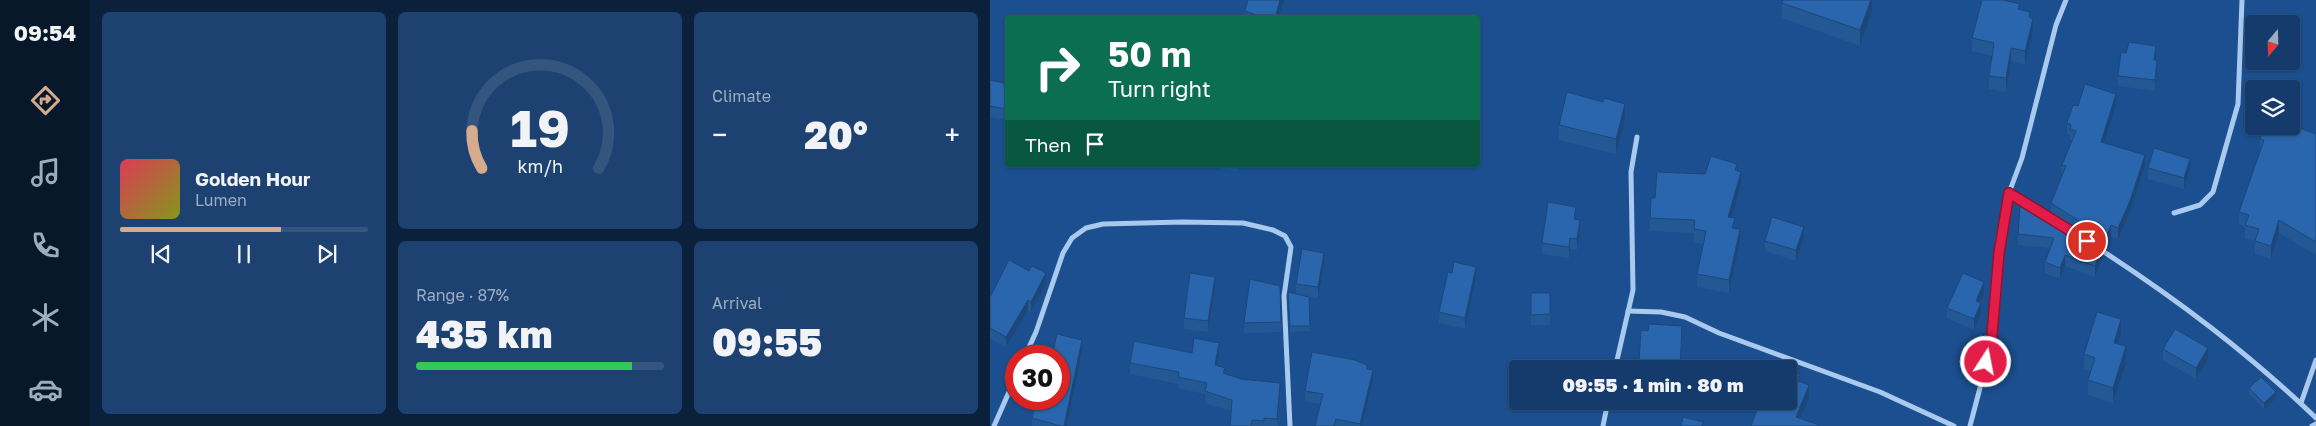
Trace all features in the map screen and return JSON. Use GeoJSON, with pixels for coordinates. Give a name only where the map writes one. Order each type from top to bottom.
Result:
{"type":"FeatureCollection","features":[{"type":"Feature","properties":{"kind":"street"},"geometry":{"type":"LineString","coordinates":[[1970,426],[1991,346],[1999,253],[2009,193],[2022,158],[2056,25],[2066,0]]}},
{"type":"Feature","properties":{"kind":"street"},"geometry":{"type":"LineString","coordinates":[[2174,213],[2200,205],[2213,192],[2238,104],[2242,0]]}},
{"type":"Feature","properties":{"kind":"street"},"geometry":{"type":"LineString","coordinates":[[1617,360],[1633,290],[1632,172],[1637,137]]}},
{"type":"Feature","properties":{"kind":"street"},"geometry":{"type":"LineString","coordinates":[[2009,193],[2048,217]]}},
{"type":"Feature","properties":{"kind":"street"},"geometry":{"type":"LineString","coordinates":[[1030,345],[1063,253],[1072,238],[1086,228],[1103,224],[1182,222],[1243,223],[1273,230],[1285,236],[1291,247],[1284,296],[1290,426]]}},
{"type":"Feature","properties":{"kind":"street"},"geometry":{"type":"LineString","coordinates":[[2095,246],[2164,291],[2244,352],[2316,418]]}},
{"type":"Feature","properties":{"kind":"street"},"geometry":{"type":"LineString","coordinates":[[1628,311],[1661,312],[1685,317],[1719,333],[1880,392],[1954,426]]}},
{"type":"Feature","properties":{"kind":"street"},"geometry":{"type":"LineString","coordinates":[[2301,403],[2316,360]]}},
{"type":"Feature","properties":{"kind":"street"},"geometry":{"type":"LineString","coordinates":[[994,426],[1005,401]]}},
{"type":"Feature","properties":{"kind":"street"},"geometry":{"type":"LineString","coordinates":[[1603,426],[1606,410]]}},
{"type":"Feature","properties":{"kind":"street"},"geometry":{"type":"LineString","coordinates":[[2312,426],[2316,424]]}},
{"type":"Feature","properties":{"kind":"building"},"geometry":{"type":"Polygon","coordinates":[[[1248,0],[1280,0],[1276,15],[1256,15],[1245,11],[1248,0]]]}},
{"type":"Feature","properties":{"kind":"building"},"geometry":{"type":"Polygon","coordinates":[[[1783,0],[1871,0],[1860,30],[1782,3],[1783,0]]]}},
{"type":"Feature","properties":{"kind":"building"},"geometry":{"type":"Polygon","coordinates":[[[1982,0],[2003,0],[2020,4],[2018,9],[2030,12],[2029,17],[2033,19],[2025,51],[2011,48],[2006,78],[1989,76],[1994,43],[1972,38],[1982,0]]]}},
{"type":"Feature","properties":{"kind":"building"},"geometry":{"type":"Polygon","coordinates":[[[2129,42],[2156,46],[2154,60],[2157,60],[2155,80],[2118,76],[2121,52],[2126,53],[2129,42]]]}},
{"type":"Feature","properties":{"kind":"building"},"geometry":{"type":"Polygon","coordinates":[[[990,80],[1005,83],[1005,109],[990,106],[990,80]]]}},
{"type":"Feature","properties":{"kind":"building"},"geometry":{"type":"Polygon","coordinates":[[[2085,84],[2116,94],[2101,142],[2145,155],[2130,201],[2118,228],[2111,225],[2106,238],[2051,203],[2066,166],[2062,165],[2076,131],[2070,129],[2071,125],[2067,123],[2073,105],[2078,106],[2085,84]]]}},
{"type":"Feature","properties":{"kind":"building"},"geometry":{"type":"Polygon","coordinates":[[[1567,92],[1603,102],[1604,98],[1625,104],[1616,139],[1559,125],[1567,92]]]}},
{"type":"Feature","properties":{"kind":"building"},"geometry":{"type":"Polygon","coordinates":[[[2300,128],[2316,134],[2316,242],[2279,220],[2271,246],[2255,241],[2259,229],[2245,225],[2249,215],[2239,212],[2264,140],[2260,139],[2261,135],[2300,135],[2300,128]]]}},
{"type":"Feature","properties":{"kind":"building"},"geometry":{"type":"Polygon","coordinates":[[[2154,148],[2190,159],[2184,178],[2148,168],[2154,148]]]}},
{"type":"Feature","properties":{"kind":"building"},"geometry":{"type":"Polygon","coordinates":[[[1711,156],[1737,164],[1735,170],[1741,172],[1728,217],[1735,218],[1732,228],[1740,229],[1729,280],[1697,274],[1706,231],[1694,229],[1695,220],[1650,218],[1651,198],[1655,198],[1657,172],[1705,174],[1711,156]]]}},
{"type":"Feature","properties":{"kind":"building"},"geometry":{"type":"Polygon","coordinates":[[[1548,202],[1576,207],[1574,219],[1580,220],[1577,239],[1570,238],[1569,247],[1542,243],[1548,202]]]}},
{"type":"Feature","properties":{"kind":"building"},"geometry":{"type":"Polygon","coordinates":[[[2020,207],[2044,210],[2102,246],[2095,266],[2065,255],[2060,268],[2045,262],[2054,238],[2018,234],[2020,207]]]}},
{"type":"Feature","properties":{"kind":"building"},"geometry":{"type":"Polygon","coordinates":[[[1772,217],[1804,227],[1796,250],[1765,241],[1772,217]]]}},
{"type":"Feature","properties":{"kind":"building"},"geometry":{"type":"Polygon","coordinates":[[[1302,249],[1324,253],[1318,287],[1296,284],[1302,249]]]}},
{"type":"Feature","properties":{"kind":"building"},"geometry":{"type":"Polygon","coordinates":[[[1009,260],[1029,271],[1032,266],[1046,273],[1031,302],[1028,300],[1006,337],[990,328],[990,297],[1009,260]]]}},
{"type":"Feature","properties":{"kind":"building"},"geometry":{"type":"Polygon","coordinates":[[[1454,262],[1476,267],[1465,318],[1439,312],[1448,272],[1452,273],[1454,262]]]}},
{"type":"Feature","properties":{"kind":"building"},"geometry":{"type":"Polygon","coordinates":[[[1190,273],[1215,277],[1208,321],[1184,318],[1190,273]]]}},
{"type":"Feature","properties":{"kind":"building"},"geometry":{"type":"Polygon","coordinates":[[[1963,273],[1984,282],[1976,301],[1981,303],[1974,319],[1947,308],[1963,273]]]}},
{"type":"Feature","properties":{"kind":"building"},"geometry":{"type":"Polygon","coordinates":[[[1250,279],[1280,286],[1281,322],[1244,323],[1250,279]]]}},
{"type":"Feature","properties":{"kind":"building"},"geometry":{"type":"Polygon","coordinates":[[[1288,292],[1309,297],[1310,326],[1290,326],[1288,292]]]}},
{"type":"Feature","properties":{"kind":"building"},"geometry":{"type":"Polygon","coordinates":[[[1531,293],[1550,293],[1550,314],[1531,315],[1531,293]]]}},
{"type":"Feature","properties":{"kind":"building"},"geometry":{"type":"Polygon","coordinates":[[[2097,312],[2121,319],[2114,343],[2126,346],[2113,388],[2088,380],[2095,358],[2084,354],[2097,312]]]}},
{"type":"Feature","properties":{"kind":"building"},"geometry":{"type":"Polygon","coordinates":[[[1649,324],[1682,326],[1680,360],[1639,360],[1641,330],[1648,331],[1649,324]]]}},
{"type":"Feature","properties":{"kind":"building"},"geometry":{"type":"Polygon","coordinates":[[[2175,329],[2208,348],[2196,368],[2163,349],[2175,329]]]}},
{"type":"Feature","properties":{"kind":"building"},"geometry":{"type":"Polygon","coordinates":[[[1057,334],[1082,340],[1070,397],[1070,345],[1054,345],[1057,334]]]}},
{"type":"Feature","properties":{"kind":"building"},"geometry":{"type":"Polygon","coordinates":[[[1194,338],[1219,343],[1215,365],[1225,368],[1223,373],[1241,379],[1280,383],[1277,419],[1264,418],[1264,421],[1252,420],[1251,426],[1230,426],[1232,400],[1205,391],[1207,383],[1178,377],[1179,372],[1130,363],[1134,341],[1192,353],[1194,338]]]}},
{"type":"Feature","properties":{"kind":"building"},"geometry":{"type":"Polygon","coordinates":[[[1312,352],[1355,360],[1367,365],[1367,369],[1373,370],[1360,424],[1336,419],[1334,426],[1315,426],[1323,394],[1305,391],[1312,352]]]}},
{"type":"Feature","properties":{"kind":"building"},"geometry":{"type":"Polygon","coordinates":[[[1797,373],[1800,374],[1798,381],[1809,385],[1796,417],[1819,426],[1751,426],[1757,410],[1797,410],[1797,373]]]}},
{"type":"Feature","properties":{"kind":"building"},"geometry":{"type":"Polygon","coordinates":[[[2261,377],[2276,392],[2264,403],[2249,388],[2261,377]]]}},
{"type":"Feature","properties":{"kind":"building"},"geometry":{"type":"Polygon","coordinates":[[[1034,410],[1067,410],[1064,426],[1032,418],[1034,410]]]}},
{"type":"Feature","properties":{"kind":"building"},"geometry":{"type":"Polygon","coordinates":[[[1683,417],[1703,422],[1702,426],[1681,426],[1683,417]]]}},
{"type":"Feature","properties":{"kind":"route"},"geometry":{"type":"LineString","coordinates":[[1986,362],[1991,346],[1999,253],[2009,193],[2087,241]]}}]}
